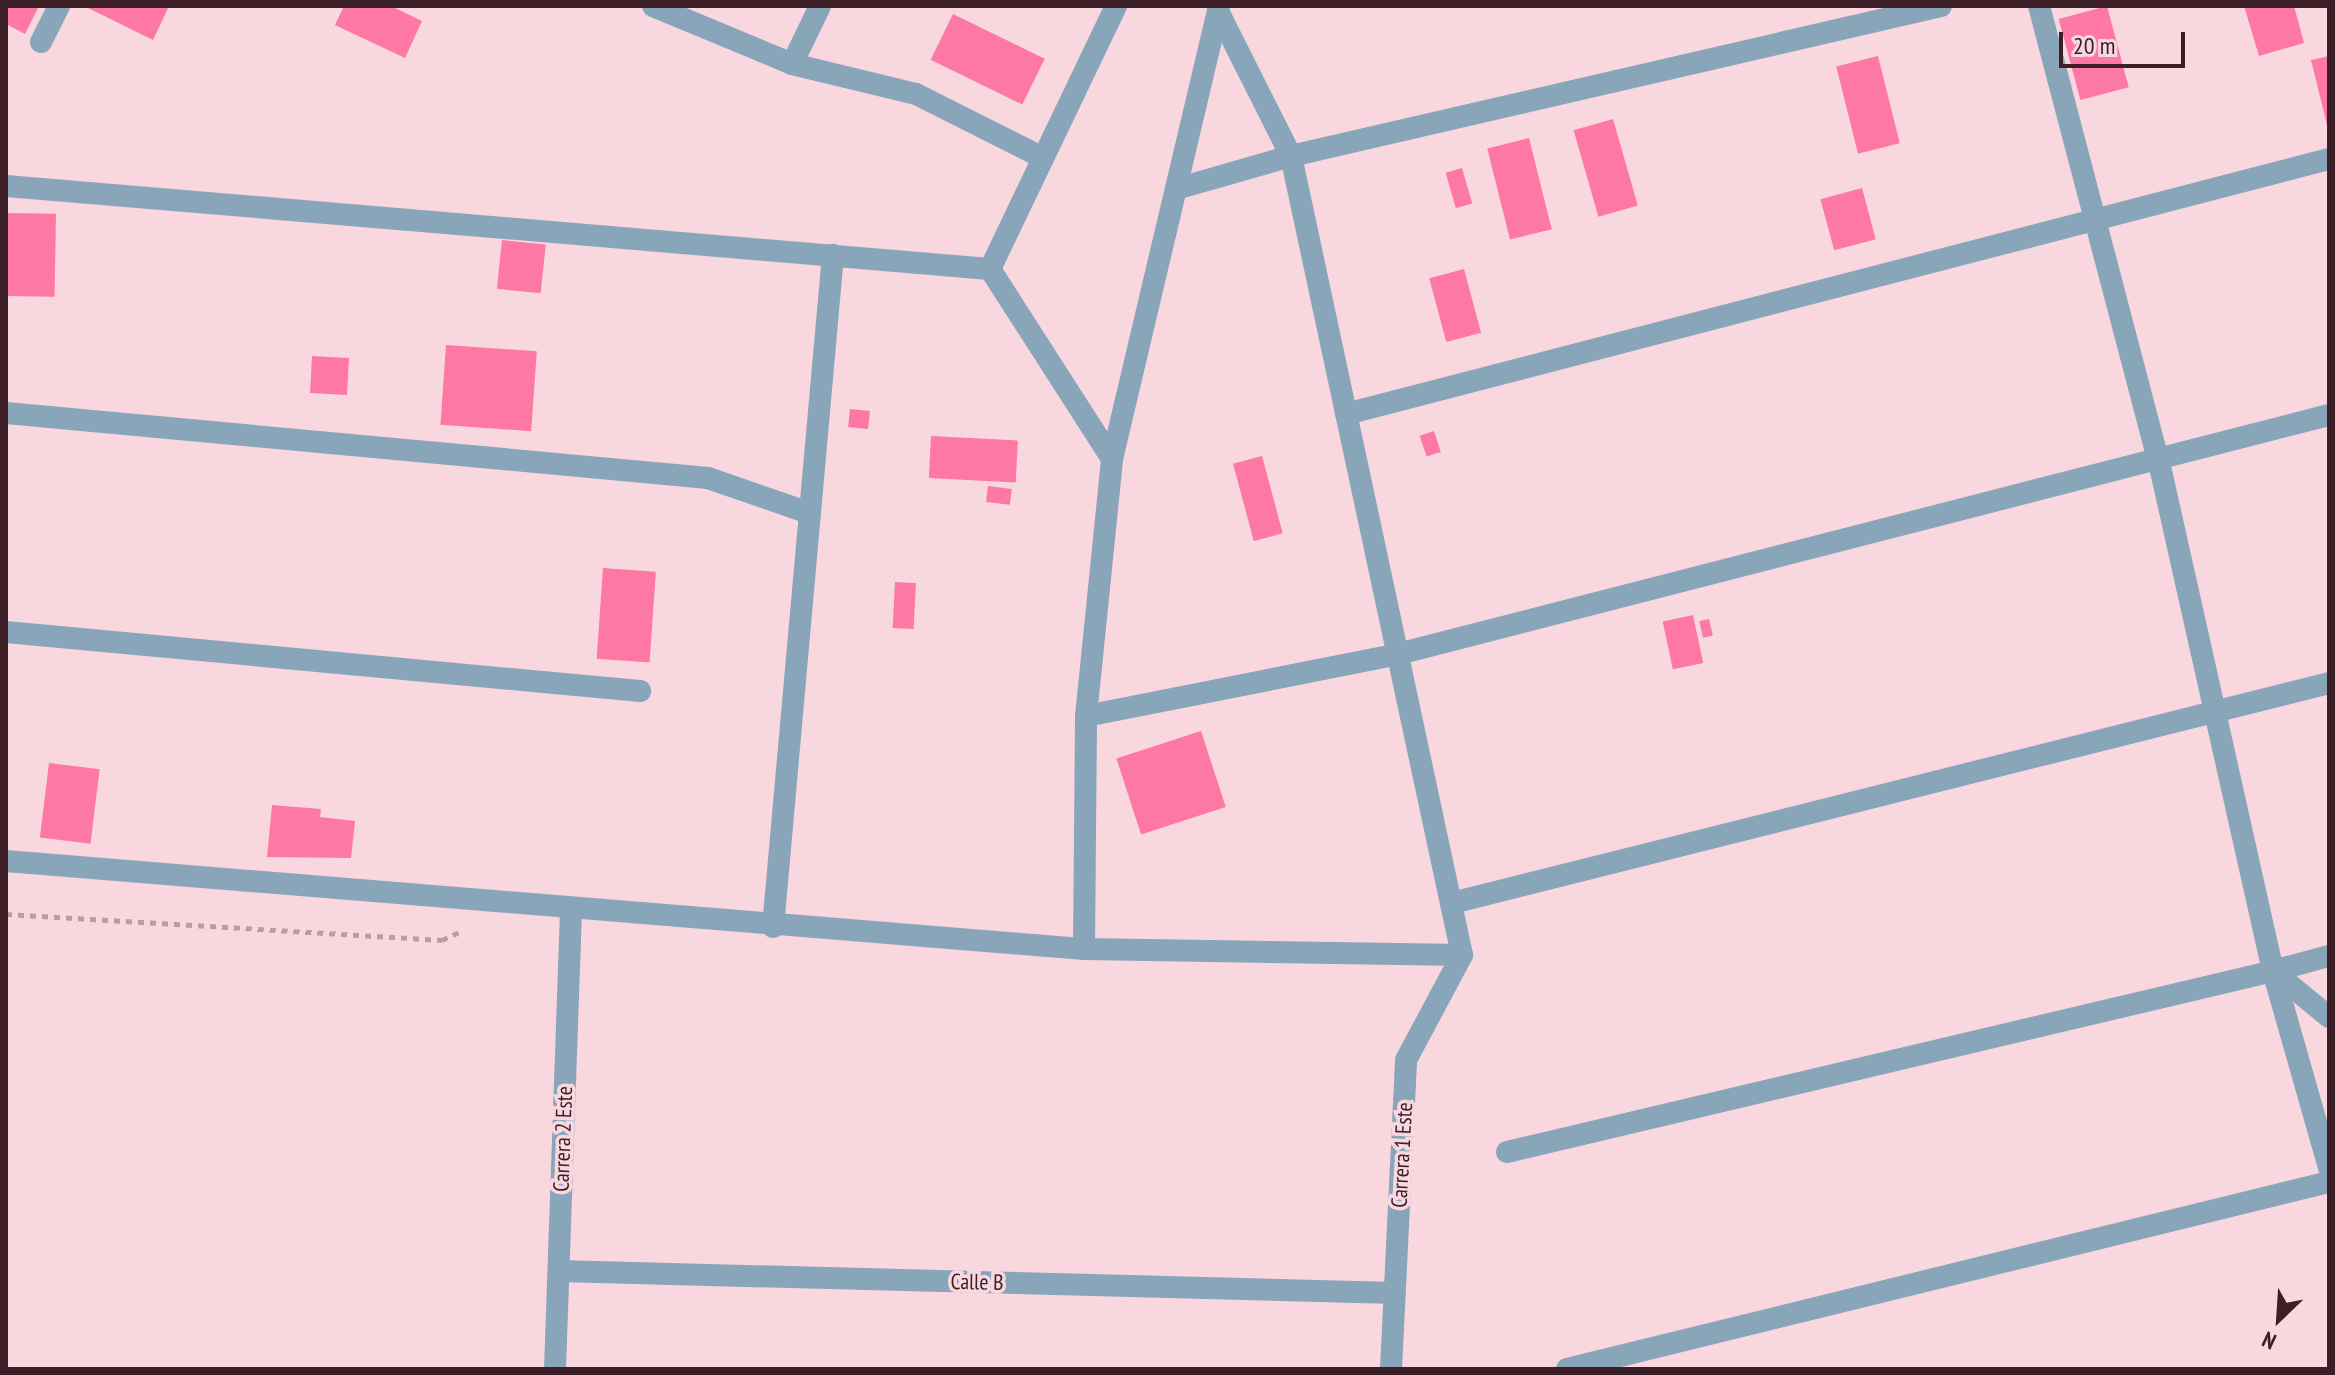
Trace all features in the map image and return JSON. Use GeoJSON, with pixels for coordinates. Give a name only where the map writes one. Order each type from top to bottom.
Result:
{"type":"FeatureCollection","features":[{"type":"Feature","properties":{"kind":"street"},"geometry":{"type":"LineString","coordinates":[[41,42],[59,6]]}},
{"type":"Feature","properties":{"kind":"street"},"geometry":{"type":"LineString","coordinates":[[653,6],[792,64],[916,94],[1043,158]]}},
{"type":"Feature","properties":{"kind":"street"},"geometry":{"type":"LineString","coordinates":[[792,64],[820,6]]}},
{"type":"Feature","properties":{"kind":"street"},"geometry":{"type":"LineString","coordinates":[[990,269],[1116,6]]}},
{"type":"Feature","properties":{"kind":"street"},"geometry":{"type":"LineString","coordinates":[[1176,189],[1291,156],[1941,6]]}},
{"type":"Feature","properties":{"kind":"street"},"geometry":{"type":"LineString","coordinates":[[2039,6],[2159,462],[2273,971],[2329,1167]]}},
{"type":"Feature","properties":{"kind":"street"},"geometry":{"type":"LineString","coordinates":[[6,861],[773,927],[1084,949],[1462,955],[1291,156],[1219,8]]}},
{"type":"Feature","properties":{"kind":"street"},"geometry":{"type":"LineString","coordinates":[[1084,949],[1086,716],[1112,459],[1219,8]]}},
{"type":"Feature","properties":{"kind":"street"},"geometry":{"type":"LineString","coordinates":[[1346,414],[2097,224],[2329,159]]}},
{"type":"Feature","properties":{"kind":"street"},"geometry":{"type":"LineString","coordinates":[[6,186],[990,269]]}},
{"type":"Feature","properties":{"kind":"street"},"geometry":{"type":"LineString","coordinates":[[773,927],[833,255]]}},
{"type":"Feature","properties":{"kind":"street"},"geometry":{"type":"LineString","coordinates":[[990,269],[1112,459]]}},
{"type":"Feature","properties":{"kind":"street"},"geometry":{"type":"LineString","coordinates":[[6,413],[708,478],[809,513]]}},
{"type":"Feature","properties":{"kind":"street"},"geometry":{"type":"LineString","coordinates":[[1086,716],[1398,654],[2159,462],[2329,415]]}},
{"type":"Feature","properties":{"kind":"street"},"geometry":{"type":"LineString","coordinates":[[6,632],[640,691]]}},
{"type":"Feature","properties":{"kind":"street"},"geometry":{"type":"LineString","coordinates":[[1452,903],[2329,683]]}},
{"type":"Feature","properties":{"kind":"street","name":"Carrera 2 Este"},"geometry":{"type":"LineString","coordinates":[[555,1369],[571,909]]}},
{"type":"Feature","properties":{"kind":"street","name":"Carrera 1 Este"},"geometry":{"type":"LineString","coordinates":[[1391,1369],[1406,1060],[1462,955]]}},
{"type":"Feature","properties":{"kind":"street"},"geometry":{"type":"LineString","coordinates":[[1507,1152],[2329,956]]}},
{"type":"Feature","properties":{"kind":"street"},"geometry":{"type":"LineString","coordinates":[[2273,971],[2329,1017]]}},
{"type":"Feature","properties":{"kind":"street"},"geometry":{"type":"LineString","coordinates":[[1567,1369],[2329,1182]]}},
{"type":"Feature","properties":{"kind":"street","name":"Calle B"},"geometry":{"type":"LineString","coordinates":[[559,1271],[1395,1293]]}},
{"type":"Feature","properties":{"kind":"path"},"geometry":{"type":"LineString","coordinates":[[6,914],[442,940],[467,928]]}},
{"type":"Feature","properties":{"kind":"building"},"geometry":{"type":"Polygon","coordinates":[[[6,6],[39,6],[25,34],[6,24],[6,6]]]}},
{"type":"Feature","properties":{"kind":"building"},"geometry":{"type":"Polygon","coordinates":[[[84,6],[169,6],[153,40],[84,6]]]}},
{"type":"Feature","properties":{"kind":"building"},"geometry":{"type":"Polygon","coordinates":[[[344,6],[391,6],[422,21],[405,58],[335,25],[344,6]]]}},
{"type":"Feature","properties":{"kind":"building"},"geometry":{"type":"Polygon","coordinates":[[[2107,6],[2129,87],[2080,100],[2059,19],[2107,6]]]}},
{"type":"Feature","properties":{"kind":"building"},"geometry":{"type":"Polygon","coordinates":[[[2244,6],[2294,6],[2304,43],[2259,56],[2244,6]]]}},
{"type":"Feature","properties":{"kind":"building"},"geometry":{"type":"Polygon","coordinates":[[[953,14],[1045,59],[1022,105],[931,60],[953,14]]]}},
{"type":"Feature","properties":{"kind":"building"},"geometry":{"type":"Polygon","coordinates":[[[1878,56],[1900,143],[1858,154],[1836,66],[1878,56]]]}},
{"type":"Feature","properties":{"kind":"building"},"geometry":{"type":"Polygon","coordinates":[[[2329,56],[2329,129],[2328,129],[2311,60],[2329,56]]]}},
{"type":"Feature","properties":{"kind":"building"},"geometry":{"type":"Polygon","coordinates":[[[1613,119],[1638,206],[1598,217],[1574,130],[1613,119]]]}},
{"type":"Feature","properties":{"kind":"building"},"geometry":{"type":"Polygon","coordinates":[[[1529,138],[1552,229],[1510,240],[1487,148],[1529,138]]]}},
{"type":"Feature","properties":{"kind":"building"},"geometry":{"type":"Polygon","coordinates":[[[1462,168],[1472,204],[1456,208],[1446,173],[1462,168]]]}},
{"type":"Feature","properties":{"kind":"building"},"geometry":{"type":"Polygon","coordinates":[[[1862,188],[1876,239],[1834,250],[1820,199],[1862,188]]]}},
{"type":"Feature","properties":{"kind":"building"},"geometry":{"type":"Polygon","coordinates":[[[6,213],[56,214],[55,297],[6,296],[6,213]]]}},
{"type":"Feature","properties":{"kind":"building"},"geometry":{"type":"Polygon","coordinates":[[[502,240],[546,245],[541,293],[497,289],[502,240]]]}},
{"type":"Feature","properties":{"kind":"building"},"geometry":{"type":"Polygon","coordinates":[[[1464,269],[1481,333],[1446,342],[1429,278],[1464,269]]]}},
{"type":"Feature","properties":{"kind":"building"},"geometry":{"type":"Polygon","coordinates":[[[446,345],[537,351],[531,431],[440,425],[446,345]]]}},
{"type":"Feature","properties":{"kind":"building"},"geometry":{"type":"Polygon","coordinates":[[[312,356],[349,358],[347,395],[310,393],[312,356]]]}},
{"type":"Feature","properties":{"kind":"building"},"geometry":{"type":"Polygon","coordinates":[[[850,409],[870,411],[868,429],[848,427],[850,409]]]}},
{"type":"Feature","properties":{"kind":"building"},"geometry":{"type":"Polygon","coordinates":[[[1434,431],[1441,452],[1427,457],[1420,436],[1434,431]]]}},
{"type":"Feature","properties":{"kind":"building"},"geometry":{"type":"Polygon","coordinates":[[[931,436],[1018,441],[1016,482],[929,478],[931,436]]]}},
{"type":"Feature","properties":{"kind":"building"},"geometry":{"type":"Polygon","coordinates":[[[1262,456],[1283,533],[1254,541],[1233,464],[1262,456]]]}},
{"type":"Feature","properties":{"kind":"building"},"geometry":{"type":"Polygon","coordinates":[[[988,486],[1012,489],[1010,505],[986,502],[988,486]]]}},
{"type":"Feature","properties":{"kind":"building"},"geometry":{"type":"Polygon","coordinates":[[[603,568],[656,572],[650,662],[597,659],[603,568]]]}},
{"type":"Feature","properties":{"kind":"building"},"geometry":{"type":"Polygon","coordinates":[[[895,582],[916,583],[914,629],[893,628],[895,582]]]}},
{"type":"Feature","properties":{"kind":"building"},"geometry":{"type":"Polygon","coordinates":[[[1693,615],[1703,663],[1673,669],[1663,621],[1693,615]]]}},
{"type":"Feature","properties":{"kind":"building"},"geometry":{"type":"Polygon","coordinates":[[[1709,619],[1713,636],[1703,638],[1699,621],[1709,619]]]}},
{"type":"Feature","properties":{"kind":"building"},"geometry":{"type":"Polygon","coordinates":[[[1201,731],[1226,807],[1141,835],[1116,759],[1201,731]]]}},
{"type":"Feature","properties":{"kind":"building"},"geometry":{"type":"Polygon","coordinates":[[[49,763],[100,769],[90,844],[40,837],[49,763]]]}},
{"type":"Feature","properties":{"kind":"building"},"geometry":{"type":"Polygon","coordinates":[[[272,805],[321,809],[320,817],[355,821],[351,858],[267,857],[272,805]]]}}]}
